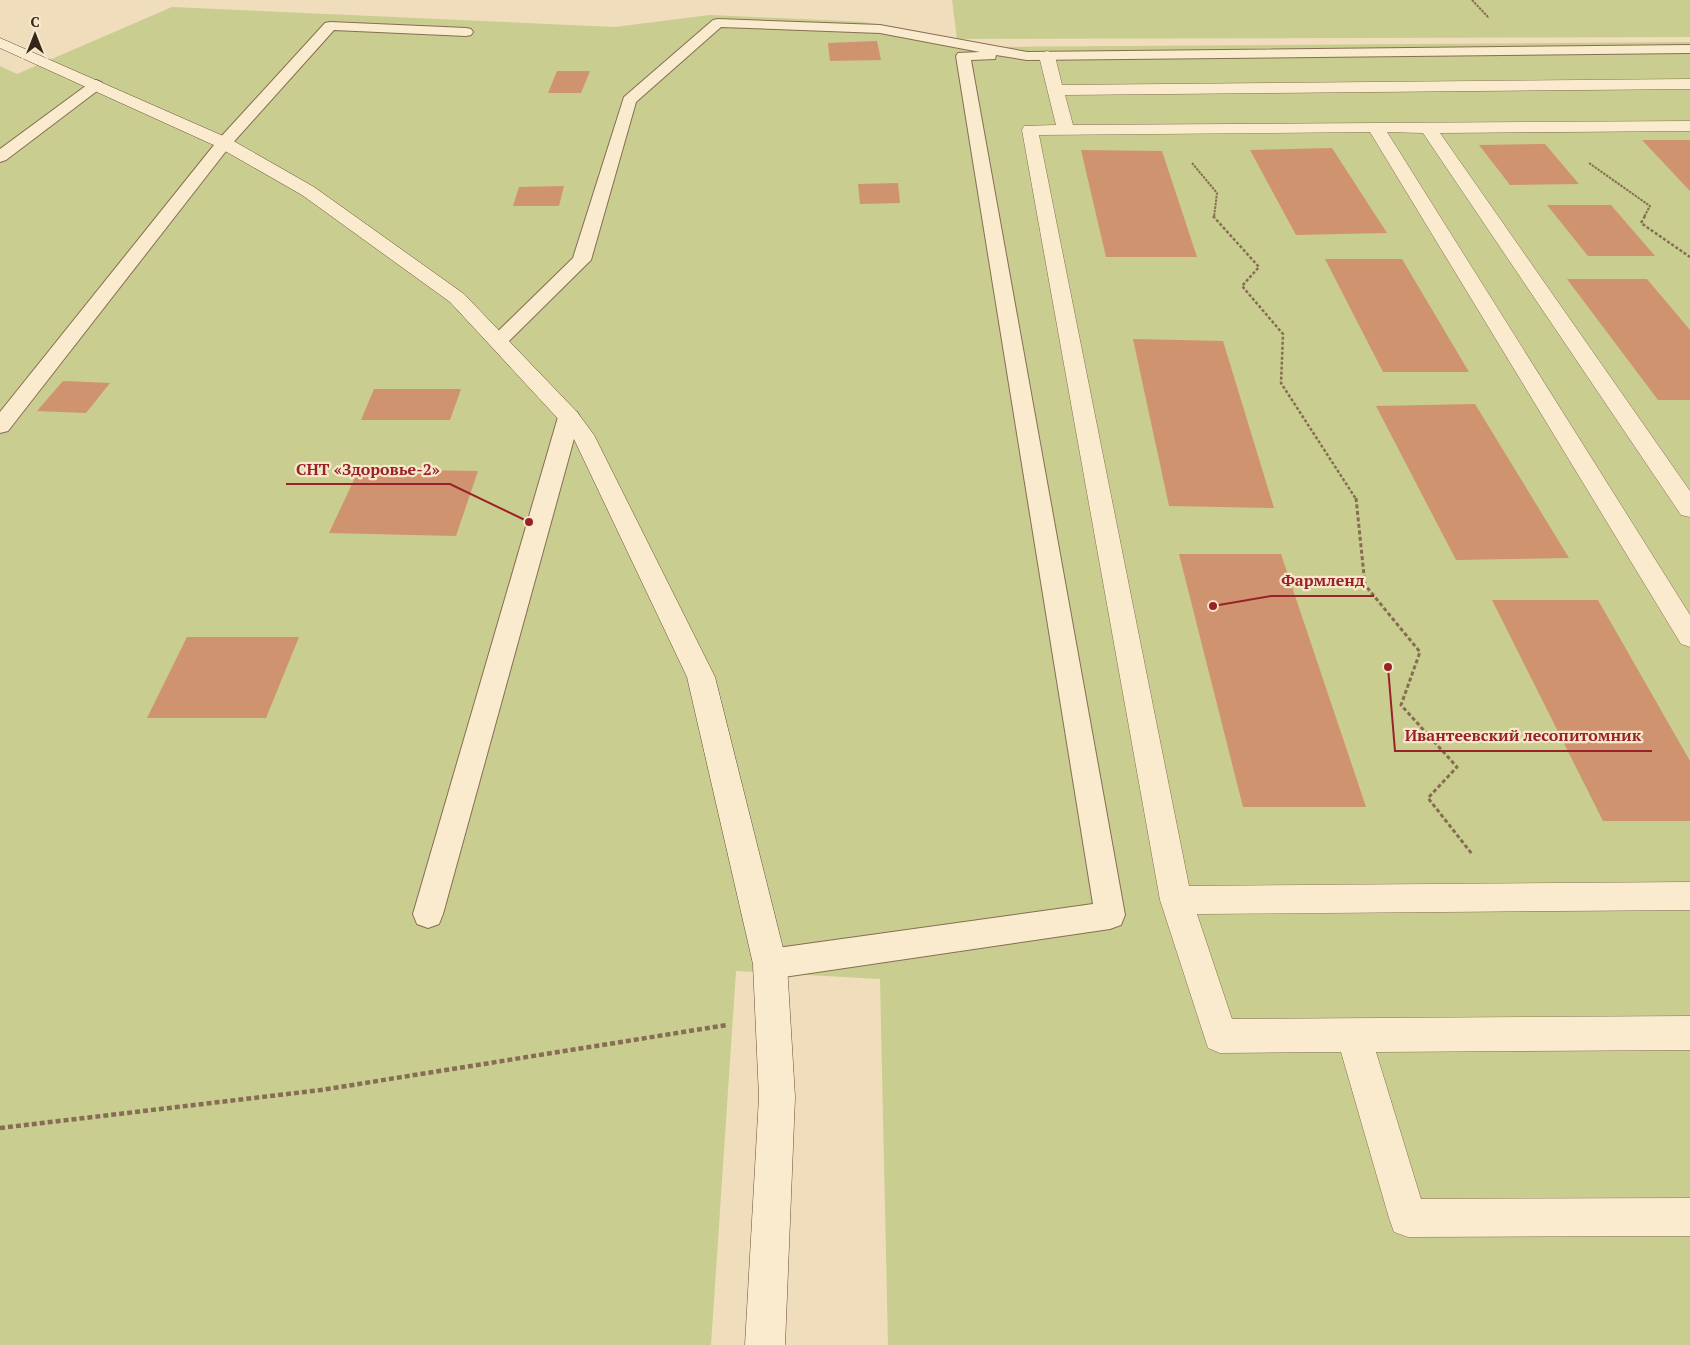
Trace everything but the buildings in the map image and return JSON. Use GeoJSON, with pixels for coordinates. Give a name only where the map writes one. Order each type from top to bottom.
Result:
{"type":"FeatureCollection","features":[{"type":"Feature","properties":{"kind":"street"},"geometry":{"type":"LineString","coordinates":[[0,42],[224,142],[308,191],[457,298],[569,417],[583,435],[700,677],[770,964],[777,1097],[765,1345]]}},
{"type":"Feature","properties":{"kind":"street"},"geometry":{"type":"LineString","coordinates":[[1037,56],[1056,90],[1066,130]]}},
{"type":"Feature","properties":{"kind":"street"},"geometry":{"type":"LineString","coordinates":[[1056,90],[1690,84]]}},
{"type":"Feature","properties":{"kind":"street"},"geometry":{"type":"LineString","coordinates":[[1690,126],[1030,130],[1176,900],[1220,1036],[1690,1033]]}},
{"type":"Feature","properties":{"kind":"street"},"geometry":{"type":"LineString","coordinates":[[1376,127],[1690,637]]}},
{"type":"Feature","properties":{"kind":"street"},"geometry":{"type":"LineString","coordinates":[[1428,128],[1690,510]]}},
{"type":"Feature","properties":{"kind":"street"},"geometry":{"type":"LineString","coordinates":[[1176,900],[1690,896]]}},
{"type":"Feature","properties":{"kind":"street"},"geometry":{"type":"LineString","coordinates":[[1354,1036],[1408,1218],[1690,1216]]}},
{"type":"Feature","properties":{"kind":"lane"},"geometry":{"type":"LineString","coordinates":[[498,341],[582,260],[629,100],[718,23],[880,29],[1037,56]]}},
{"type":"Feature","properties":{"kind":"lane"},"geometry":{"type":"LineString","coordinates":[[0,426],[224,142],[330,26],[466,32]]}},
{"type":"Feature","properties":{"kind":"lane"},"geometry":{"type":"LineString","coordinates":[[770,964],[1110,915],[963,56],[1690,49]]}},
{"type":"Feature","properties":{"kind":"lane"},"geometry":{"type":"LineString","coordinates":[[0,157],[96,85]]}},
{"type":"Feature","properties":{"kind":"lane"},"geometry":{"type":"LineString","coordinates":[[428,914],[569,417]]}},
{"type":"Feature","properties":{"kind":"path"},"geometry":{"type":"LineString","coordinates":[[1589,127],[1576,153],[1650,206],[1641,223],[1690,256]]}},
{"type":"Feature","properties":{"kind":"path"},"geometry":{"type":"LineString","coordinates":[[1197,129],[1187,156],[1217,193],[1213,216],[1259,267],[1242,286],[1283,334],[1281,383],[1357,500],[1365,585],[1420,652],[1401,706],[1457,767],[1428,798],[1507,898]]}},
{"type":"Feature","properties":{"kind":"path"},"geometry":{"type":"LineString","coordinates":[[0,1128],[321,1090],[730,1024]]}},
{"type":"Feature","properties":{"kind":"green space"},"geometry":{"type":"Polygon","coordinates":[[[952,0],[1690,0],[1690,37],[958,39],[968,47],[1690,42],[1690,1345],[888,1345],[880,979],[736,971],[711,1345],[0,1345],[0,66],[17,74],[172,7],[615,27],[710,15],[865,22],[957,39],[952,0]]]}},
{"type":"Feature","properties":{"kind":"place","name":"СНТ «Здоровье-2»"},"geometry":{"type":"Point","coordinates":[529,522]}},
{"type":"Feature","properties":{"kind":"place","name":"Фармленд"},"geometry":{"type":"Point","coordinates":[1213,606]}},
{"type":"Feature","properties":{"kind":"place","name":"Ивантеевский лесопитомник"},"geometry":{"type":"Point","coordinates":[1388,667]}}]}
